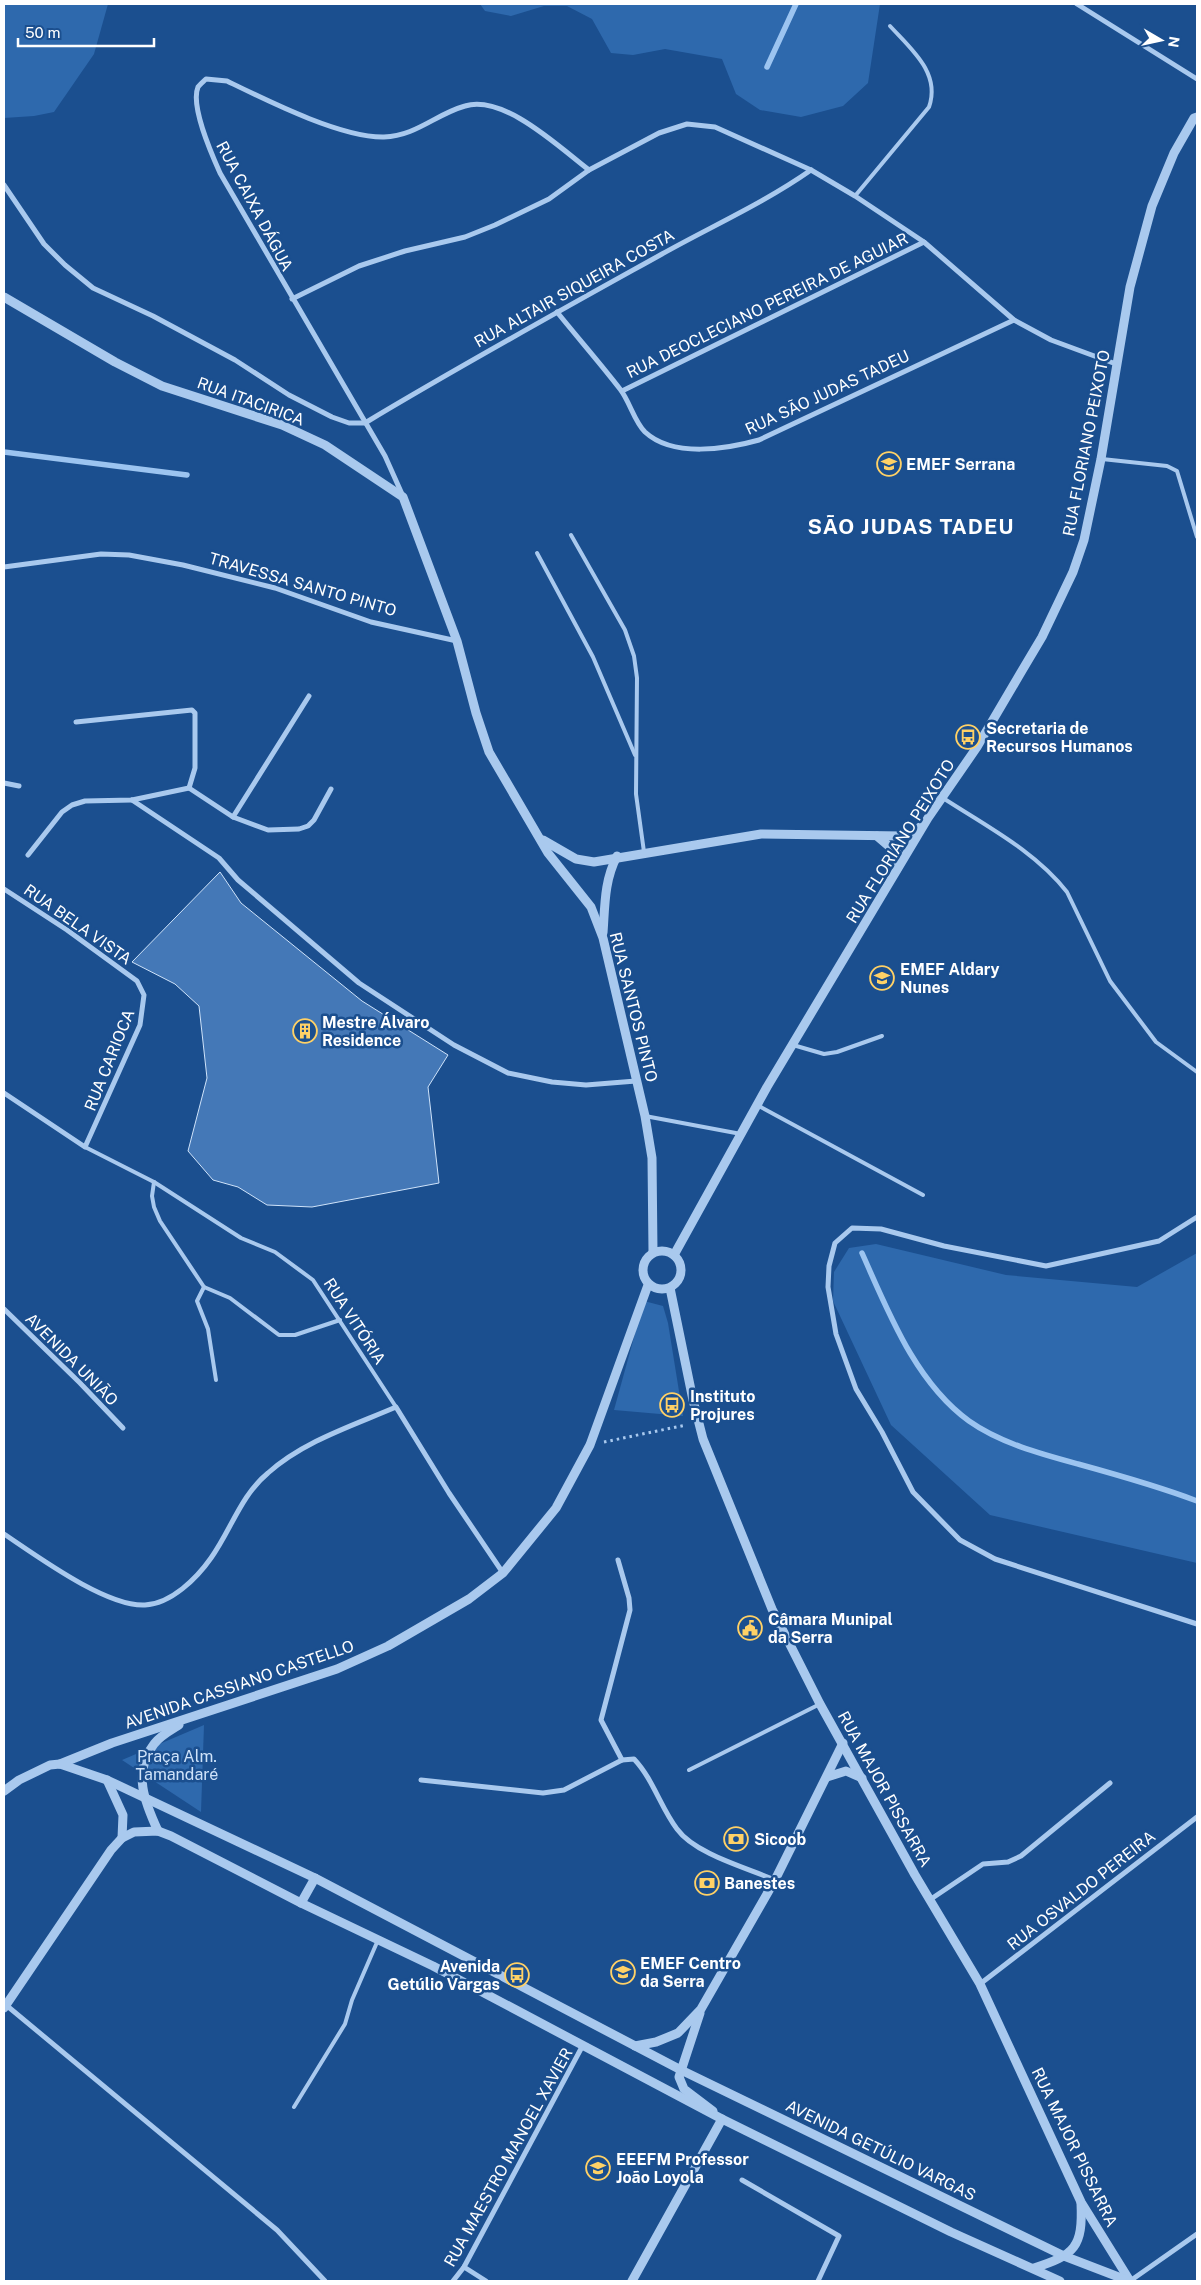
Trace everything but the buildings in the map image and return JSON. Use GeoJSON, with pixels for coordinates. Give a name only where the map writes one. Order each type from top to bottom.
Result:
{"type":"FeatureCollection","features":[{"type":"Feature","properties":{"kind":"street"},"geometry":{"type":"LineString","coordinates":[[1077,4],[1197,79]]}},
{"type":"Feature","properties":{"kind":"street","name":"RUA CAIXA DÁGUA"},"geometry":{"type":"LineString","coordinates":[[403,497],[385,456],[220,173],[207,146],[197,98],[198,87],[206,79],[227,81],[346,132],[384,137],[410,132],[465,106],[484,104],[517,116],[589,170]]}},
{"type":"Feature","properties":{"kind":"street","name":"RUA FLORIANO PEIXOTO"},"geometry":{"type":"LineString","coordinates":[[674,1255],[792,1044],[928,818],[978,747],[1042,637],[1073,572],[1084,540],[1101,459],[1130,287],[1152,206],[1174,153],[1196,115]]}},
{"type":"Feature","properties":{"kind":"street"},"geometry":{"type":"LineString","coordinates":[[292,298],[359,266],[405,251],[464,237],[495,225],[549,199],[589,170],[659,132],[687,124],[715,127],[811,170],[855,196],[924,242],[1014,320],[1051,340],[1116,364]]}},
{"type":"Feature","properties":{"kind":"street","name":"RUA ALTAIR SIQUEIRA COSTA"},"geometry":{"type":"LineString","coordinates":[[366,423],[489,349],[689,239],[779,193],[811,170]]}},
{"type":"Feature","properties":{"kind":"street"},"geometry":{"type":"LineString","coordinates":[[4,185],[44,244],[65,265],[93,288],[235,360],[290,396],[349,423],[366,423]]}},
{"type":"Feature","properties":{"kind":"street","name":"RUA DEOCLECIANO PEREIRA DE AGUIAR"},"geometry":{"type":"LineString","coordinates":[[622,391],[924,242]]}},
{"type":"Feature","properties":{"kind":"street","name":"RUA ITACIRICA"},"geometry":{"type":"LineString","coordinates":[[4,296],[115,362],[162,386],[282,425],[325,445],[403,497]]}},
{"type":"Feature","properties":{"kind":"street","name":"RUA SÃO JUDAS TADEU"},"geometry":{"type":"LineString","coordinates":[[557,312],[622,391],[644,431],[657,440],[709,450],[732,448],[759,440],[1014,320]]}},
{"type":"Feature","properties":{"kind":"street"},"geometry":{"type":"LineString","coordinates":[[403,497],[456,641],[489,752],[540,838],[576,859],[594,862],[617,856],[761,834],[877,836],[910,834],[928,818]]}},
{"type":"Feature","properties":{"kind":"street","name":"TRAVESSA SANTO PINTO"},"geometry":{"type":"LineString","coordinates":[[4,567],[101,554],[129,555],[183,565],[275,588],[371,622],[456,641]]}},
{"type":"Feature","properties":{"kind":"street"},"geometry":{"type":"LineString","coordinates":[[233,816],[309,696]]}},
{"type":"Feature","properties":{"kind":"street"},"geometry":{"type":"LineString","coordinates":[[76,722],[192,710],[195,713],[195,768],[190,788]]}},
{"type":"Feature","properties":{"kind":"street"},"geometry":{"type":"LineString","coordinates":[[4,783],[19,786]]}},
{"type":"Feature","properties":{"kind":"street"},"geometry":{"type":"LineString","coordinates":[[28,855],[62,812],[72,805],[85,801],[132,800],[190,788],[233,816],[268,830],[299,829],[314,820],[331,789]]}},
{"type":"Feature","properties":{"kind":"street"},"geometry":{"type":"LineString","coordinates":[[132,800],[219,858],[238,880],[359,983],[454,1045],[508,1073],[552,1082],[586,1085],[636,1081]]}},
{"type":"Feature","properties":{"kind":"street"},"geometry":{"type":"LineString","coordinates":[[877,836],[898,853],[897,872]]}},
{"type":"Feature","properties":{"kind":"street","name":"RUA SANTOS PINTO"},"geometry":{"type":"LineString","coordinates":[[540,838],[564,873],[591,907],[603,938],[645,1116],[652,1158],[653,1252]]}},
{"type":"Feature","properties":{"kind":"street"},"geometry":{"type":"LineString","coordinates":[[603,938],[605,887],[608,875],[617,856]]}},
{"type":"Feature","properties":{"kind":"street","name":"RUA BELA VISTA"},"geometry":{"type":"LineString","coordinates":[[4,889],[67,930],[137,981]]}},
{"type":"Feature","properties":{"kind":"street","name":"RUA CARIOCA"},"geometry":{"type":"LineString","coordinates":[[86,1147],[140,1025],[144,995],[137,981]]}},
{"type":"Feature","properties":{"kind":"street"},"geometry":{"type":"LineString","coordinates":[[4,1093],[86,1147]]}},
{"type":"Feature","properties":{"kind":"street"},"geometry":{"type":"LineString","coordinates":[[1197,1217],[1159,1241],[1046,1266],[944,1246],[881,1229],[852,1228],[835,1243],[829,1266],[828,1287],[836,1334],[856,1389],[882,1432],[912,1492],[960,1540],[995,1559],[1197,1624]]}},
{"type":"Feature","properties":{"kind":"street"},"geometry":{"type":"LineString","coordinates":[[664,1251],[674,1255],[680,1263],[681,1272],[678,1282],[670,1288],[662,1290],[648,1285],[642,1274],[644,1261],[653,1252],[664,1251]]}},
{"type":"Feature","properties":{"kind":"street","name":"AVENIDA CASSIANO CASTELLO"},"geometry":{"type":"LineString","coordinates":[[60,1764],[112,1743],[337,1669],[388,1646],[469,1599],[504,1573],[535,1537],[556,1508],[590,1445],[648,1285]]}},
{"type":"Feature","properties":{"kind":"street","name":"RUA MAJOR PISSARRA"},"geometry":{"type":"LineString","coordinates":[[670,1288],[703,1439],[772,1609],[820,1704],[915,1876],[931,1899],[980,1984],[1081,2202],[1130,2281]]}},
{"type":"Feature","properties":{"kind":"street","name":"AVENIDA UNIÃO"},"geometry":{"type":"LineString","coordinates":[[4,1309],[123,1428]]}},
{"type":"Feature","properties":{"kind":"street"},"geometry":{"type":"LineString","coordinates":[[4,1534],[58,1569],[123,1603],[146,1605],[171,1597],[192,1579],[211,1558],[246,1498],[267,1473],[307,1445],[396,1407]]}},
{"type":"Feature","properties":{"kind":"street","name":"RUA VITÓRIA"},"geometry":{"type":"LineString","coordinates":[[396,1407],[449,1493],[504,1573]]}},
{"type":"Feature","properties":{"kind":"street"},"geometry":{"type":"LineString","coordinates":[[618,1560],[629,1598],[630,1610],[601,1720],[622,1760]]}},
{"type":"Feature","properties":{"kind":"street"},"geometry":{"type":"LineString","coordinates":[[158,1832],[142,1796],[141,1778],[154,1743],[185,1720]]}},
{"type":"Feature","properties":{"kind":"street"},"geometry":{"type":"LineString","coordinates":[[722,2119],[702,2100],[684,2089],[679,2077],[680,2070],[702,2009],[775,1880],[843,1743]]}},
{"type":"Feature","properties":{"kind":"street"},"geometry":{"type":"LineString","coordinates":[[421,1780],[543,1794],[564,1790],[622,1760],[634,1759],[639,1764],[677,1829],[687,1839],[705,1850],[775,1880]]}},
{"type":"Feature","properties":{"kind":"street"},"geometry":{"type":"LineString","coordinates":[[4,1791],[39,1769],[60,1764]]}},
{"type":"Feature","properties":{"kind":"street","name":"AVENIDA GETÚLIO VARGAS"},"geometry":{"type":"LineString","coordinates":[[60,1764],[106,1780],[142,1796],[315,1878],[680,2070],[1064,2256],[1130,2281]]}},
{"type":"Feature","properties":{"kind":"street"},"geometry":{"type":"LineString","coordinates":[[827,1777],[846,1771],[862,1778]]}},
{"type":"Feature","properties":{"kind":"street"},"geometry":{"type":"LineString","coordinates":[[106,1780],[123,1816],[122,1838]]}},
{"type":"Feature","properties":{"kind":"street"},"geometry":{"type":"LineString","coordinates":[[931,1899],[983,1864],[1008,1862],[1022,1856],[1110,1783]]}},
{"type":"Feature","properties":{"kind":"street","name":"RUA OSVALDO PEREIRA"},"geometry":{"type":"LineString","coordinates":[[980,1984],[1197,1817]]}},
{"type":"Feature","properties":{"kind":"street"},"geometry":{"type":"LineString","coordinates":[[325,2281],[277,2230],[5,2007],[111,1850],[122,1838],[134,1832],[158,1832],[191,1846],[302,1904],[378,1940],[584,2044],[722,2119],[952,2232],[1060,2281]]}},
{"type":"Feature","properties":{"kind":"street"},"geometry":{"type":"LineString","coordinates":[[302,1904],[315,1878]]}},
{"type":"Feature","properties":{"kind":"street"},"geometry":{"type":"LineString","coordinates":[[635,2046],[656,2042],[678,2033],[702,2009]]}},
{"type":"Feature","properties":{"kind":"street","name":"RUA MAESTRO MANOEL XAVIER"},"geometry":{"type":"LineString","coordinates":[[453,2281],[464,2267],[584,2044]]}},
{"type":"Feature","properties":{"kind":"street"},"geometry":{"type":"LineString","coordinates":[[632,2281],[722,2119]]}},
{"type":"Feature","properties":{"kind":"street"},"geometry":{"type":"LineString","coordinates":[[742,2180],[839,2236],[818,2281]]}},
{"type":"Feature","properties":{"kind":"street"},"geometry":{"type":"LineString","coordinates":[[1034,2268],[1064,2256],[1076,2246],[1082,2228],[1081,2202]]}},
{"type":"Feature","properties":{"kind":"street"},"geometry":{"type":"LineString","coordinates":[[1130,2281],[1197,2234]]}},
{"type":"Feature","properties":{"kind":"street"},"geometry":{"type":"LineString","coordinates":[[464,2267],[486,2281]]}},
{"type":"Feature","properties":{"kind":"lane"},"geometry":{"type":"LineString","coordinates":[[855,196],[929,107],[933,96],[933,82],[923,62],[890,26]]}},
{"type":"Feature","properties":{"kind":"lane"},"geometry":{"type":"LineString","coordinates":[[1101,459],[1167,466],[1177,471],[1197,537]]}},
{"type":"Feature","properties":{"kind":"lane"},"geometry":{"type":"LineString","coordinates":[[571,535],[625,630],[634,656],[637,678],[636,794],[644,852]]}},
{"type":"Feature","properties":{"kind":"lane"},"geometry":{"type":"LineString","coordinates":[[537,553],[593,656],[635,756]]}},
{"type":"Feature","properties":{"kind":"lane"},"geometry":{"type":"LineString","coordinates":[[942,798],[1036,859],[1059,882],[1068,892],[1110,981],[1156,1042],[1197,1072]]}},
{"type":"Feature","properties":{"kind":"lane"},"geometry":{"type":"LineString","coordinates":[[792,1044],[824,1054],[837,1052],[882,1036]]}},
{"type":"Feature","properties":{"kind":"lane"},"geometry":{"type":"LineString","coordinates":[[757,1106],[923,1195]]}},
{"type":"Feature","properties":{"kind":"lane"},"geometry":{"type":"LineString","coordinates":[[645,1116],[741,1134]]}},
{"type":"Feature","properties":{"kind":"lane","name":"RUA VITÓRIA"},"geometry":{"type":"LineString","coordinates":[[86,1147],[154,1182],[241,1238],[275,1252],[300,1269],[313,1280],[396,1407]]}},
{"type":"Feature","properties":{"kind":"lane"},"geometry":{"type":"LineString","coordinates":[[154,1182],[153,1202],[160,1221],[204,1287],[230,1298],[279,1335],[295,1334],[340,1320]]}},
{"type":"Feature","properties":{"kind":"lane"},"geometry":{"type":"LineString","coordinates":[[204,1287],[197,1301],[208,1329],[216,1380]]}},
{"type":"Feature","properties":{"kind":"lane"},"geometry":{"type":"LineString","coordinates":[[689,1770],[820,1704]]}},
{"type":"Feature","properties":{"kind":"lane"},"geometry":{"type":"LineString","coordinates":[[294,2107],[345,2024],[352,2000],[378,1940]]}},
{"type":"Feature","properties":{"kind":"path"},"geometry":{"type":"LineString","coordinates":[[590,1445],[698,1422]]}},
{"type":"Feature","properties":{"kind":"green space"},"geometry":{"type":"Polygon","coordinates":[[[4,4],[108,4],[94,54],[54,112],[34,116],[4,118],[4,4]]]}},
{"type":"Feature","properties":{"kind":"green space"},"geometry":{"type":"Polygon","coordinates":[[[480,4],[880,4],[868,83],[843,106],[801,117],[760,110],[736,94],[722,59],[665,49],[633,55],[611,53],[592,19],[567,6],[544,6],[511,16],[485,11],[480,4]]]}},
{"type":"Feature","properties":{"kind":"green space"},"geometry":{"type":"Polygon","coordinates":[[[876,1244],[1006,1275],[1137,1287],[1197,1253],[1197,1563],[990,1515],[891,1425],[833,1301],[834,1272],[849,1248],[876,1244]]]}},
{"type":"Feature","properties":{"kind":"green space"},"geometry":{"type":"Polygon","coordinates":[[[644,1301],[663,1306],[668,1323],[683,1416],[614,1410],[644,1301]]]}},
{"type":"Feature","properties":{"kind":"green space","name":"Praça Alm. Tamandaré"},"geometry":{"type":"Polygon","coordinates":[[[204,1725],[201,1812],[122,1760],[204,1725]]]}},
{"type":"Feature","properties":{"kind":"waterway"},"geometry":{"type":"LineString","coordinates":[[767,67],[796,4]]}},
{"type":"Feature","properties":{"kind":"waterway"},"geometry":{"type":"LineString","coordinates":[[4,452],[187,475]]}},
{"type":"Feature","properties":{"kind":"waterway"},"geometry":{"type":"LineString","coordinates":[[862,1253],[893,1321],[918,1366],[950,1405],[969,1421],[994,1436],[1021,1447],[1168,1490],[1197,1501]]}},
{"type":"Feature","properties":{"kind":"place","name":"EMEF Serrana"},"geometry":{"type":"Point","coordinates":[889,464]}},
{"type":"Feature","properties":{"kind":"place","name":"Secretaria de Recursos Humanos"},"geometry":{"type":"Point","coordinates":[968,737]}},
{"type":"Feature","properties":{"kind":"place","name":"EMEF Aldary Nunes"},"geometry":{"type":"Point","coordinates":[882,978]}},
{"type":"Feature","properties":{"kind":"place","name":"Mestre Álvaro Residence"},"geometry":{"type":"Point","coordinates":[305,1031]}},
{"type":"Feature","properties":{"kind":"place","name":"Instituto Projures"},"geometry":{"type":"Point","coordinates":[672,1405]}},
{"type":"Feature","properties":{"kind":"place","name":"Câmara Munipal da Serra"},"geometry":{"type":"Point","coordinates":[750,1628]}},
{"type":"Feature","properties":{"kind":"place","name":"Sicoob"},"geometry":{"type":"Point","coordinates":[736,1839]}},
{"type":"Feature","properties":{"kind":"place","name":"Banestes"},"geometry":{"type":"Point","coordinates":[707,1883]}},
{"type":"Feature","properties":{"kind":"place","name":"EMEF Centro da Serra"},"geometry":{"type":"Point","coordinates":[623,1972]}},
{"type":"Feature","properties":{"kind":"place","name":"Avenida Getúlio Vargas"},"geometry":{"type":"Point","coordinates":[517,1975]}},
{"type":"Feature","properties":{"kind":"place","name":"EEEFM Professor João Loyola"},"geometry":{"type":"Point","coordinates":[598,2168]}},
{"type":"Feature","properties":{"kind":"district","name":"SÃO JUDAS TADEU"},"geometry":{"type":"Point","coordinates":[911,527]}}]}
